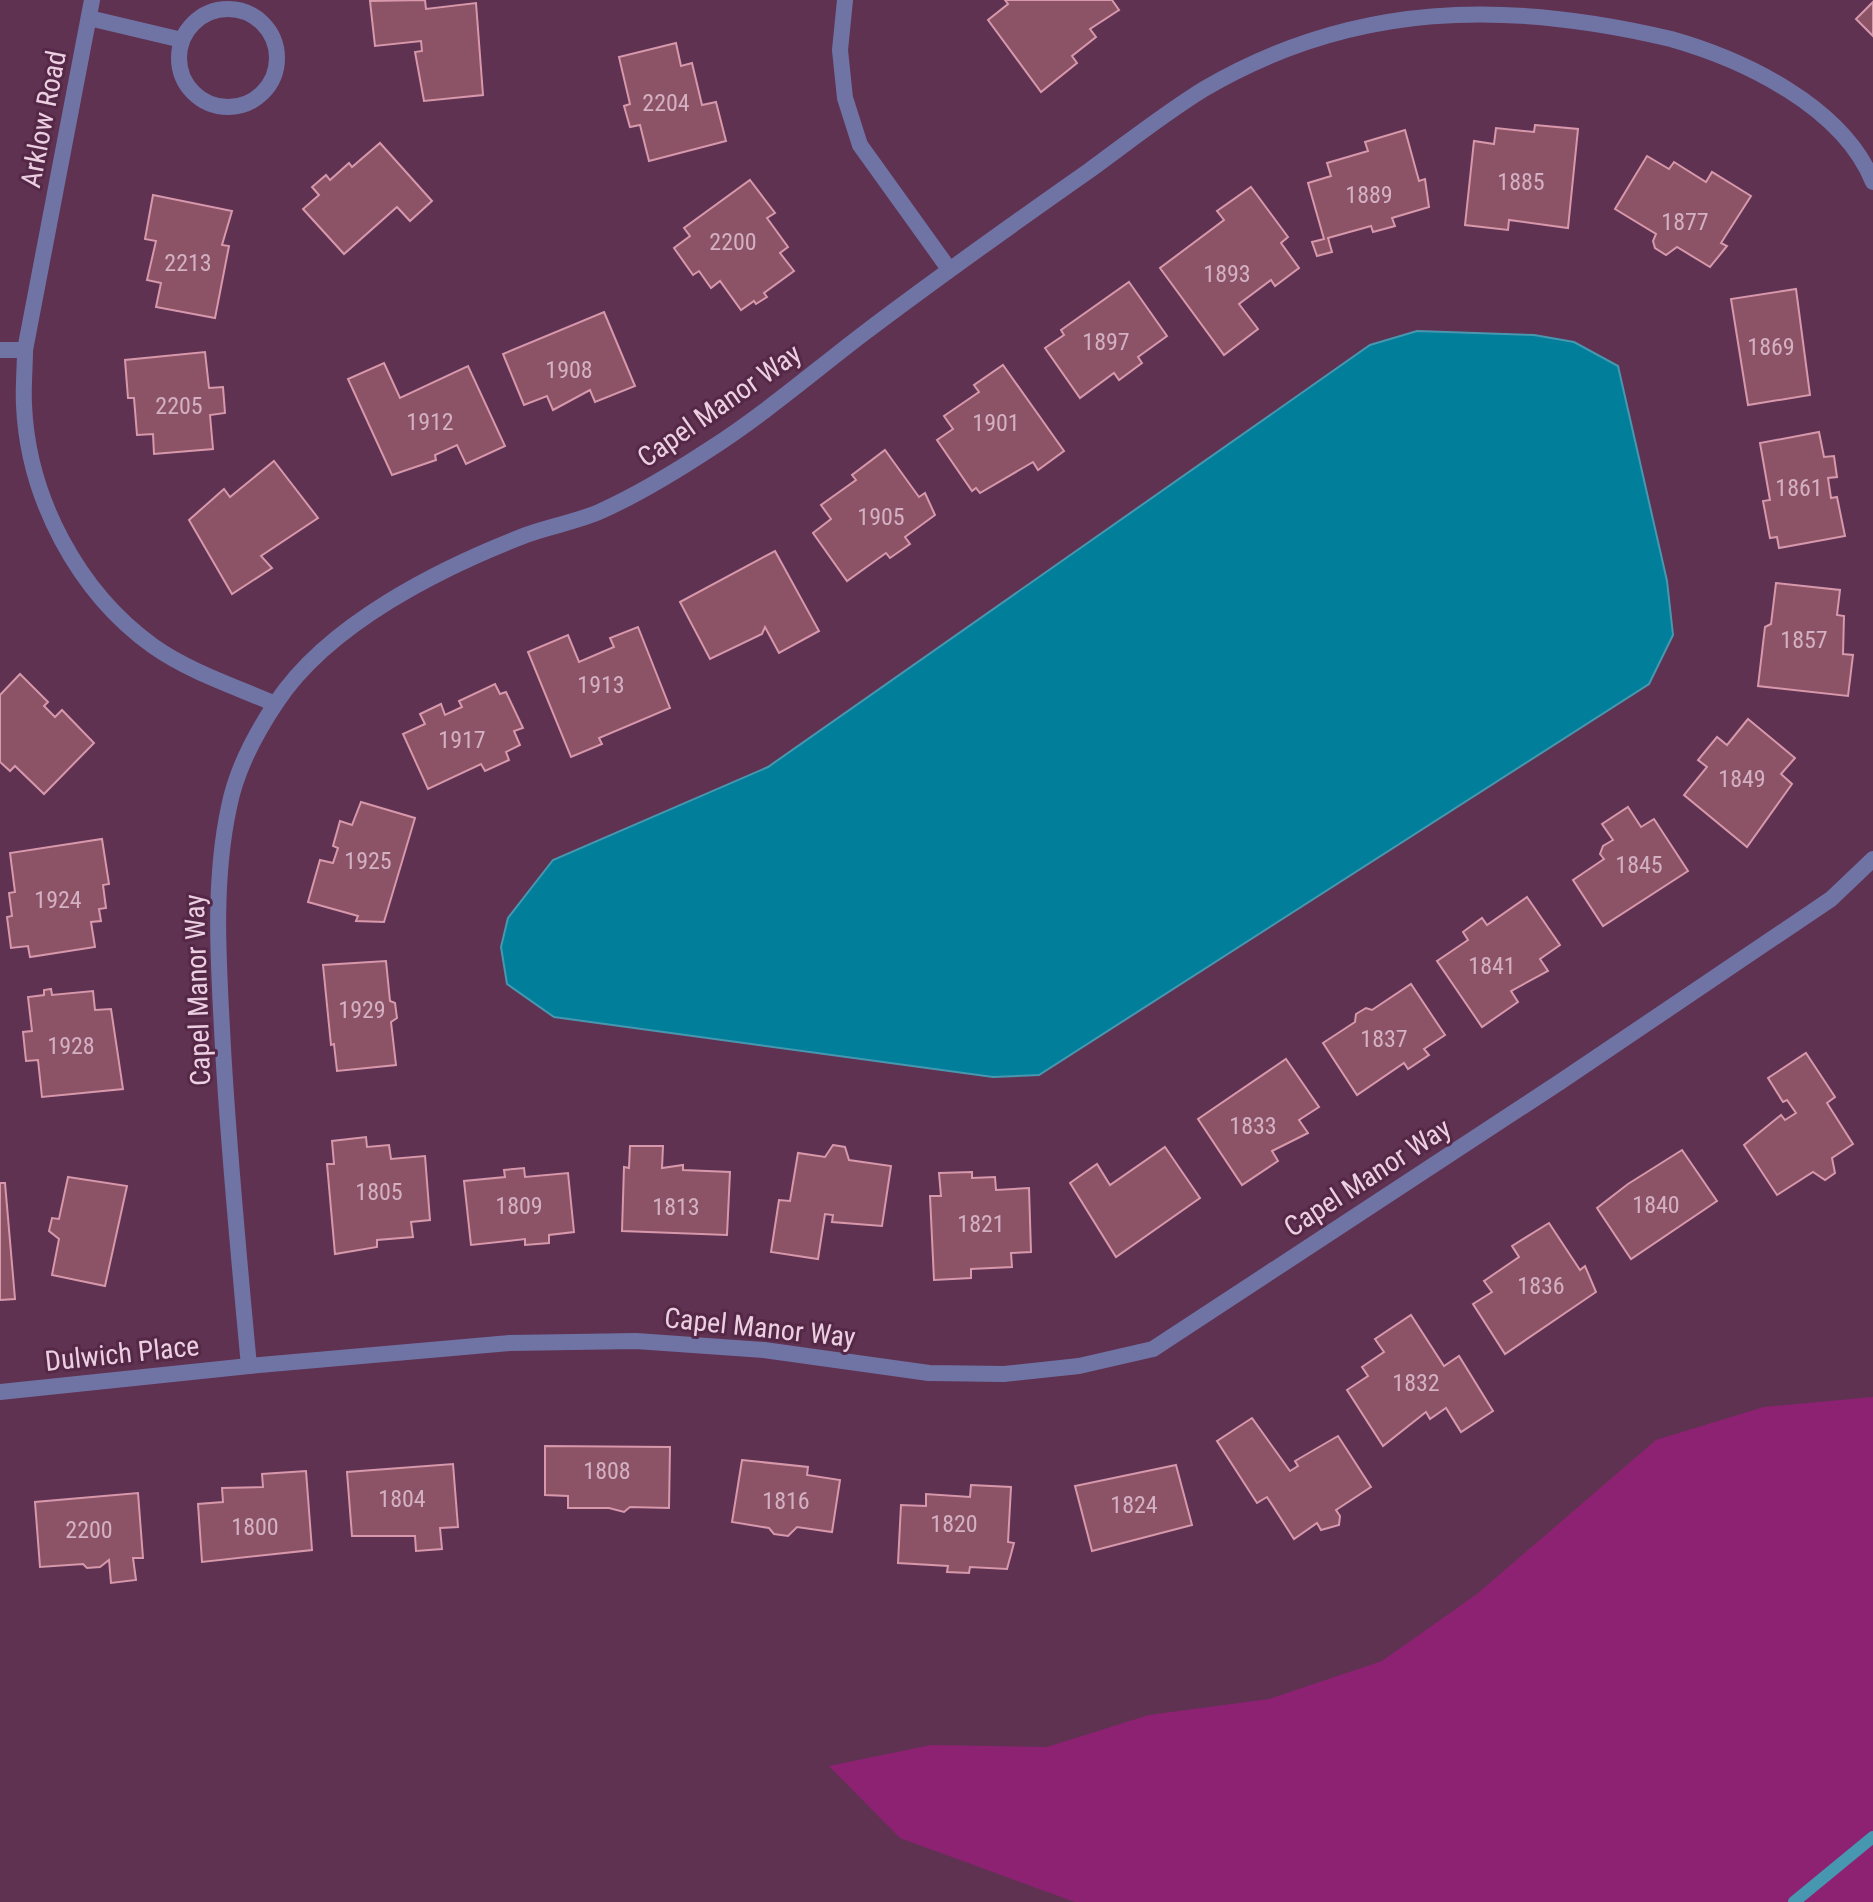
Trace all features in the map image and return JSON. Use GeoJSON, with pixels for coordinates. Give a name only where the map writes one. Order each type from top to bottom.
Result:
{"type":"FeatureCollection","features":[{"type":"Feature","properties":{"kind":"street","name":"Arklow Road"},"geometry":{"type":"LineString","coordinates":[[92,0],[25,350],[24,406],[32,462],[50,516],[80,571],[105,604],[152,645],[188,667],[275,704]]}},
{"type":"Feature","properties":{"kind":"street"},"geometry":{"type":"LineString","coordinates":[[845,0],[840,50],[844,86],[860,145],[949,269]]}},
{"type":"Feature","properties":{"kind":"street","name":"Capel Manor Way"},"geometry":{"type":"LineString","coordinates":[[1873,182],[1869,171],[1834,125],[1805,100],[1745,67],[1690,44],[1618,24],[1547,7],[1401,17],[1332,32],[1278,51],[1203,90],[949,269],[714,447],[594,514],[532,532],[457,564],[386,603],[309,661],[275,704],[245,759],[229,803],[219,887],[218,956],[229,1149],[249,1366],[510,1343],[636,1341],[764,1350],[929,1373],[1004,1374],[1079,1366],[1153,1349],[1560,1082],[1831,899],[1873,859]]}},
{"type":"Feature","properties":{"kind":"street"},"geometry":{"type":"LineString","coordinates":[[232,9],[247,12],[261,21],[271,33],[277,48],[278,64],[273,80],[263,93],[249,103],[233,107],[217,106],[201,99],[189,88],[181,73],[179,57],[182,40],[190,27],[209,13],[232,9]]}},
{"type":"Feature","properties":{"kind":"street"},"geometry":{"type":"LineString","coordinates":[[89,18],[182,40]]}},
{"type":"Feature","properties":{"kind":"street"},"geometry":{"type":"LineString","coordinates":[[0,350],[25,350]]}},
{"type":"Feature","properties":{"kind":"street","name":"Dulwich Place"},"geometry":{"type":"LineString","coordinates":[[0,1392],[249,1366]]}},
{"type":"Feature","properties":{"kind":"shaded area"},"geometry":{"type":"Polygon","coordinates":[[[1873,1397],[1873,1902],[1075,1902],[900,1838],[829,1766],[931,1745],[1047,1747],[1149,1715],[1269,1699],[1382,1661],[1477,1594],[1656,1440],[1764,1407],[1873,1397]]]}},
{"type":"Feature","properties":{"kind":"water"},"geometry":{"type":"Polygon","coordinates":[[[1417,331],[1534,335],[1574,342],[1618,366],[1667,581],[1673,635],[1649,684],[1039,1075],[993,1077],[554,1017],[507,984],[501,947],[508,918],[553,860],[768,767],[1370,345],[1417,331]]]}},
{"type":"Feature","properties":{"kind":"building"},"geometry":{"type":"Polygon","coordinates":[[[425,0],[426,9],[476,3],[483,95],[424,101],[415,52],[422,51],[421,41],[375,46],[370,1],[425,0]]]}},
{"type":"Feature","properties":{"kind":"building"},"geometry":{"type":"Polygon","coordinates":[[[1005,0],[1112,0],[1119,10],[1090,29],[1096,37],[1072,56],[1077,63],[1041,92],[988,20],[1008,4],[1005,0]]]}},
{"type":"Feature","properties":{"kind":"building"},"geometry":{"type":"Polygon","coordinates":[[[1873,2],[1873,36],[1856,19],[1873,2]]]}},
{"type":"Feature","properties":{"kind":"building"},"geometry":{"type":"Polygon","coordinates":[[[676,43],[681,66],[692,63],[702,105],[716,102],[726,141],[649,161],[640,125],[630,127],[624,106],[630,104],[619,57],[676,43]]]}},
{"type":"Feature","properties":{"kind":"building"},"geometry":{"type":"Polygon","coordinates":[[[1535,125],[1578,129],[1568,228],[1509,220],[1508,230],[1465,225],[1474,141],[1494,144],[1496,128],[1534,132],[1535,125]]]}},
{"type":"Feature","properties":{"kind":"building"},"geometry":{"type":"Polygon","coordinates":[[[1405,130],[1419,181],[1425,179],[1429,207],[1392,218],[1395,226],[1373,232],[1371,226],[1328,238],[1332,252],[1317,256],[1312,242],[1324,239],[1308,183],[1331,176],[1327,163],[1368,151],[1365,142],[1405,130]]]}},
{"type":"Feature","properties":{"kind":"building"},"geometry":{"type":"Polygon","coordinates":[[[380,143],[432,201],[410,221],[397,207],[344,254],[303,209],[319,195],[312,187],[326,175],[330,180],[349,163],[352,167],[380,143]]]}},
{"type":"Feature","properties":{"kind":"building"},"geometry":{"type":"Polygon","coordinates":[[[1647,156],[1669,169],[1674,162],[1706,182],[1712,172],[1751,196],[1721,243],[1727,246],[1710,267],[1677,247],[1666,255],[1655,248],[1653,241],[1656,234],[1615,209],[1647,156]]]}},
{"type":"Feature","properties":{"kind":"building"},"geometry":{"type":"Polygon","coordinates":[[[750,180],[775,213],[767,218],[788,247],[780,253],[794,271],[764,293],[767,297],[741,310],[720,281],[711,288],[699,271],[693,275],[674,248],[690,236],[684,228],[750,180]]]}},
{"type":"Feature","properties":{"kind":"building"},"geometry":{"type":"Polygon","coordinates":[[[1251,187],[1288,237],[1281,243],[1299,268],[1275,286],[1271,280],[1239,304],[1258,329],[1224,355],[1160,268],[1224,220],[1217,211],[1251,187]]]}},
{"type":"Feature","properties":{"kind":"building"},"geometry":{"type":"Polygon","coordinates":[[[153,195],[232,211],[222,245],[229,246],[215,318],[156,307],[161,283],[147,280],[156,241],[145,239],[153,195]]]}},
{"type":"Feature","properties":{"kind":"building"},"geometry":{"type":"Polygon","coordinates":[[[1129,282],[1167,336],[1138,357],[1142,363],[1119,380],[1114,373],[1080,398],[1045,348],[1064,335],[1061,330],[1129,282]]]}},
{"type":"Feature","properties":{"kind":"building"},"geometry":{"type":"Polygon","coordinates":[[[1796,289],[1810,395],[1748,405],[1731,299],[1796,289]]]}},
{"type":"Feature","properties":{"kind":"building"},"geometry":{"type":"Polygon","coordinates":[[[604,312],[635,386],[595,402],[590,390],[553,410],[547,396],[524,405],[503,354],[604,312]]]}},
{"type":"Feature","properties":{"kind":"building"},"geometry":{"type":"Polygon","coordinates":[[[205,352],[209,388],[223,387],[225,413],[210,415],[213,449],[154,454],[153,434],[137,435],[134,398],[128,398],[125,360],[205,352]]]}},
{"type":"Feature","properties":{"kind":"building"},"geometry":{"type":"Polygon","coordinates":[[[384,363],[400,398],[468,366],[505,446],[466,464],[457,445],[435,455],[436,460],[392,475],[348,379],[384,363]]]}},
{"type":"Feature","properties":{"kind":"building"},"geometry":{"type":"Polygon","coordinates":[[[1003,365],[1064,451],[1038,470],[1033,462],[980,493],[976,488],[972,491],[937,440],[953,429],[944,416],[979,392],[974,385],[1003,365]]]}},
{"type":"Feature","properties":{"kind":"building"},"geometry":{"type":"Polygon","coordinates":[[[1819,432],[1824,457],[1834,456],[1837,477],[1828,478],[1831,498],[1837,497],[1845,536],[1779,548],[1777,537],[1770,538],[1763,501],[1770,500],[1760,443],[1819,432]]]}},
{"type":"Feature","properties":{"kind":"building"},"geometry":{"type":"Polygon","coordinates":[[[885,450],[919,497],[925,493],[935,515],[905,537],[910,544],[890,558],[886,553],[847,581],[813,533],[831,519],[821,505],[856,480],[852,475],[885,450]]]}},
{"type":"Feature","properties":{"kind":"building"},"geometry":{"type":"Polygon","coordinates":[[[274,461],[318,518],[261,556],[272,568],[232,594],[189,520],[224,489],[230,497],[274,461]]]}},
{"type":"Feature","properties":{"kind":"building"},"geometry":{"type":"Polygon","coordinates":[[[775,551],[819,631],[779,653],[765,627],[762,634],[710,659],[680,602],[775,551]]]}},
{"type":"Feature","properties":{"kind":"building"},"geometry":{"type":"Polygon","coordinates":[[[1776,583],[1840,590],[1837,615],[1844,616],[1843,654],[1853,655],[1848,696],[1758,686],[1765,627],[1771,624],[1776,583]]]}},
{"type":"Feature","properties":{"kind":"building"},"geometry":{"type":"Polygon","coordinates":[[[638,627],[670,708],[599,738],[602,744],[571,757],[528,652],[568,635],[579,662],[614,647],[610,638],[638,627]]]}},
{"type":"Feature","properties":{"kind":"building"},"geometry":{"type":"Polygon","coordinates":[[[20,674],[48,702],[44,706],[55,717],[62,710],[94,743],[44,794],[15,766],[10,771],[0,762],[0,695],[20,674]]]}},
{"type":"Feature","properties":{"kind":"building"},"geometry":{"type":"Polygon","coordinates":[[[495,684],[500,694],[506,692],[523,728],[514,731],[520,745],[506,752],[509,760],[485,771],[481,764],[428,789],[403,734],[425,724],[420,714],[441,704],[445,715],[462,707],[459,701],[495,684]]]}},
{"type":"Feature","properties":{"kind":"building"},"geometry":{"type":"Polygon","coordinates":[[[1748,719],[1795,758],[1781,774],[1792,784],[1747,847],[1684,795],[1707,767],[1698,760],[1717,737],[1727,745],[1748,719]]]}},
{"type":"Feature","properties":{"kind":"building"},"geometry":{"type":"Polygon","coordinates":[[[361,802],[415,818],[384,922],[356,921],[358,916],[308,902],[320,860],[333,863],[338,848],[333,846],[340,821],[352,825],[361,802]]]}},
{"type":"Feature","properties":{"kind":"building"},"geometry":{"type":"Polygon","coordinates":[[[1628,807],[1641,827],[1654,819],[1688,871],[1603,926],[1573,880],[1604,859],[1600,854],[1603,846],[1613,840],[1602,824],[1628,807]]]}},
{"type":"Feature","properties":{"kind":"building"},"geometry":{"type":"Polygon","coordinates":[[[102,839],[109,884],[103,885],[106,908],[99,909],[101,921],[91,922],[95,947],[30,957],[28,946],[11,948],[7,917],[12,916],[9,893],[15,892],[10,853],[102,839]]]}},
{"type":"Feature","properties":{"kind":"building"},"geometry":{"type":"Polygon","coordinates":[[[1527,897],[1560,945],[1540,959],[1548,971],[1511,991],[1518,1002],[1482,1027],[1437,961],[1468,940],[1463,932],[1482,918],[1487,925],[1527,897]]]}},
{"type":"Feature","properties":{"kind":"building"},"geometry":{"type":"Polygon","coordinates":[[[386,961],[390,1001],[395,1003],[397,1018],[391,1022],[396,1065],[337,1071],[334,1044],[331,1045],[323,965],[386,961]]]}},
{"type":"Feature","properties":{"kind":"building"},"geometry":{"type":"Polygon","coordinates":[[[1411,984],[1445,1035],[1424,1049],[1429,1055],[1408,1069],[1404,1063],[1357,1095],[1323,1043],[1355,1022],[1356,1014],[1366,1008],[1372,1010],[1411,984]]]}},
{"type":"Feature","properties":{"kind":"building"},"geometry":{"type":"Polygon","coordinates":[[[51,989],[52,995],[93,991],[95,1010],[111,1009],[123,1089],[42,1097],[38,1060],[26,1061],[23,1032],[32,1031],[28,997],[44,995],[44,990],[51,989]]]}},
{"type":"Feature","properties":{"kind":"building"},"geometry":{"type":"Polygon","coordinates":[[[1806,1053],[1835,1097],[1827,1103],[1853,1144],[1832,1158],[1835,1173],[1825,1180],[1813,1172],[1777,1195],[1744,1145],[1781,1115],[1785,1120],[1796,1113],[1787,1100],[1783,1102],[1768,1078],[1806,1053]]]}},
{"type":"Feature","properties":{"kind":"building"},"geometry":{"type":"Polygon","coordinates":[[[1286,1059],[1319,1107],[1299,1120],[1308,1133],[1272,1151],[1278,1161],[1242,1185],[1198,1119],[1286,1059]]]}},
{"type":"Feature","properties":{"kind":"building"},"geometry":{"type":"Polygon","coordinates":[[[366,1137],[367,1147],[389,1145],[391,1159],[425,1156],[430,1220],[411,1222],[413,1237],[377,1240],[377,1247],[335,1254],[327,1164],[334,1164],[332,1141],[366,1137]]]}},
{"type":"Feature","properties":{"kind":"building"},"geometry":{"type":"Polygon","coordinates":[[[833,1145],[845,1147],[849,1160],[891,1166],[882,1226],[832,1222],[833,1215],[825,1214],[818,1259],[771,1252],[779,1200],[790,1201],[798,1153],[825,1157],[833,1145]]]}},
{"type":"Feature","properties":{"kind":"building"},"geometry":{"type":"Polygon","coordinates":[[[630,1146],[663,1146],[662,1168],[683,1165],[683,1170],[730,1172],[727,1235],[622,1231],[624,1167],[629,1168],[630,1146]]]}},
{"type":"Feature","properties":{"kind":"building"},"geometry":{"type":"Polygon","coordinates":[[[1165,1147],[1200,1198],[1116,1257],[1070,1183],[1097,1164],[1110,1185],[1165,1147]]]}},
{"type":"Feature","properties":{"kind":"building"},"geometry":{"type":"Polygon","coordinates":[[[1682,1150],[1717,1201],[1631,1259],[1597,1208],[1682,1150]]]}},
{"type":"Feature","properties":{"kind":"building"},"geometry":{"type":"Polygon","coordinates":[[[524,1168],[525,1177],[568,1173],[574,1232],[549,1235],[549,1243],[525,1245],[525,1239],[471,1245],[464,1181],[505,1177],[504,1170],[524,1168]]]}},
{"type":"Feature","properties":{"kind":"building"},"geometry":{"type":"Polygon","coordinates":[[[972,1172],[972,1178],[995,1177],[996,1190],[1029,1188],[1031,1252],[1011,1253],[1012,1267],[971,1269],[971,1278],[934,1280],[930,1196],[941,1196],[939,1173],[972,1172]]]}},
{"type":"Feature","properties":{"kind":"building"},"geometry":{"type":"Polygon","coordinates":[[[68,1177],[127,1186],[105,1286],[52,1275],[59,1239],[49,1231],[52,1218],[59,1219],[68,1177]]]}},
{"type":"Feature","properties":{"kind":"building"},"geometry":{"type":"Polygon","coordinates":[[[0,1183],[5,1183],[15,1299],[0,1300],[0,1183]]]}},
{"type":"Feature","properties":{"kind":"building"},"geometry":{"type":"Polygon","coordinates":[[[1549,1223],[1580,1270],[1585,1266],[1596,1292],[1505,1354],[1473,1304],[1492,1292],[1484,1281],[1519,1257],[1512,1246],[1549,1223]]]}},
{"type":"Feature","properties":{"kind":"building"},"geometry":{"type":"Polygon","coordinates":[[[1411,1315],[1444,1366],[1459,1356],[1493,1411],[1461,1432],[1446,1408],[1430,1419],[1426,1412],[1383,1446],[1347,1390],[1368,1376],[1362,1367],[1384,1352],[1375,1339],[1411,1315]]]}},
{"type":"Feature","properties":{"kind":"building"},"geometry":{"type":"Polygon","coordinates":[[[1252,1418],[1290,1471],[1298,1466],[1295,1461],[1338,1436],[1371,1487],[1336,1510],[1340,1516],[1339,1525],[1321,1530],[1317,1523],[1294,1539],[1267,1497],[1257,1503],[1217,1441],[1252,1418]]]}},
{"type":"Feature","properties":{"kind":"building"},"geometry":{"type":"Polygon","coordinates":[[[545,1446],[670,1447],[669,1508],[630,1507],[624,1512],[609,1508],[568,1508],[568,1496],[545,1495],[545,1446]]]}},
{"type":"Feature","properties":{"kind":"building"},"geometry":{"type":"Polygon","coordinates":[[[742,1460],[808,1467],[807,1475],[840,1480],[832,1532],[797,1527],[788,1536],[774,1534],[769,1528],[732,1522],[742,1460]]]}},
{"type":"Feature","properties":{"kind":"building"},"geometry":{"type":"Polygon","coordinates":[[[453,1464],[458,1527],[440,1528],[442,1549],[416,1551],[415,1536],[352,1536],[347,1472],[453,1464]]]}},
{"type":"Feature","properties":{"kind":"building"},"geometry":{"type":"Polygon","coordinates":[[[1176,1465],[1192,1525],[1092,1551],[1075,1486],[1176,1465]]]}},
{"type":"Feature","properties":{"kind":"building"},"geometry":{"type":"Polygon","coordinates":[[[306,1471],[312,1550],[202,1562],[198,1504],[223,1502],[222,1488],[263,1487],[262,1474],[306,1471]]]}},
{"type":"Feature","properties":{"kind":"building"},"geometry":{"type":"Polygon","coordinates":[[[971,1485],[1011,1487],[1008,1542],[1014,1543],[1007,1569],[970,1567],[969,1573],[947,1572],[948,1566],[898,1563],[901,1505],[926,1506],[926,1494],[970,1497],[971,1485]]]}},
{"type":"Feature","properties":{"kind":"building"},"geometry":{"type":"Polygon","coordinates":[[[138,1493],[143,1558],[133,1558],[136,1580],[111,1583],[109,1560],[100,1567],[87,1568],[83,1564],[40,1567],[35,1502],[138,1493]]]}},
{"type":"Feature","properties":{"kind":"waterway"},"geometry":{"type":"LineString","coordinates":[[1794,1902],[1873,1837]]}}]}
